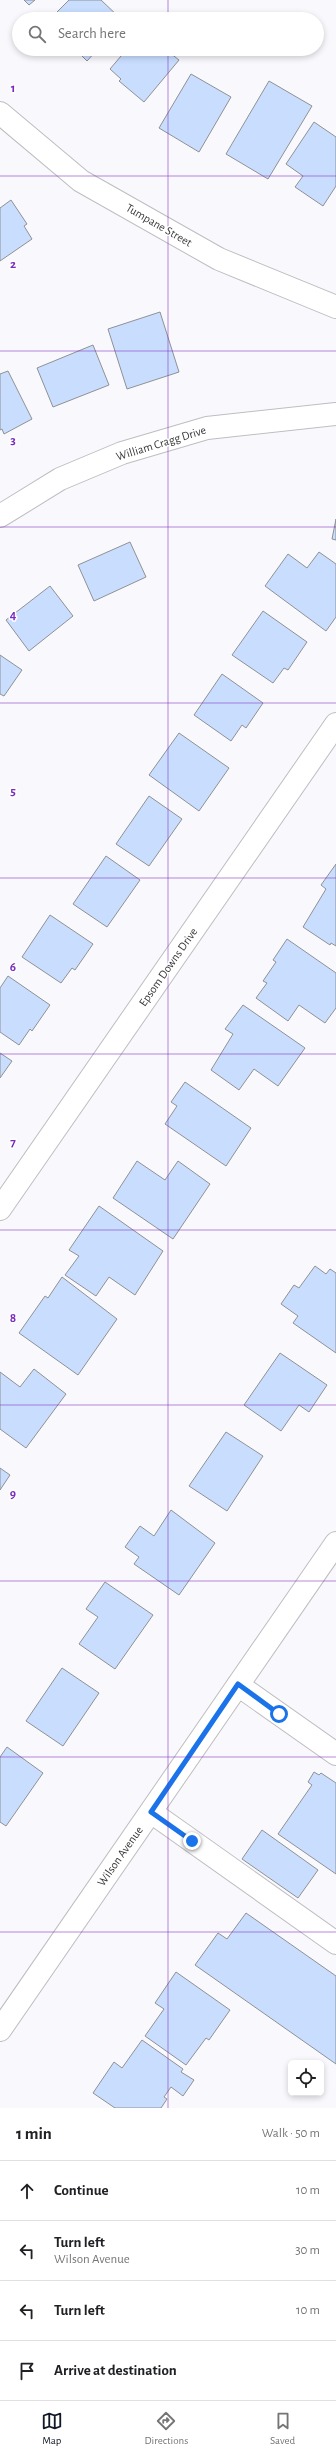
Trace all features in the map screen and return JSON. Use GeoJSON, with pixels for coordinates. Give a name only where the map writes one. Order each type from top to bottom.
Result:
{"type":"FeatureCollection","features":[{"type":"Feature","properties":{"kind":"street","name":"Tumpane Street"},"geometry":{"type":"LineString","coordinates":[[0,113],[81,181],[219,259],[336,306]]}},
{"type":"Feature","properties":{"kind":"street","name":"William Cragg Drive"},"geometry":{"type":"LineString","coordinates":[[0,516],[60,479],[122,453],[207,428],[336,414]]}},
{"type":"Feature","properties":{"kind":"street","name":"Epsom Downs Drive"},"geometry":{"type":"LineString","coordinates":[[0,1209],[336,724]]}},
{"type":"Feature","properties":{"kind":"street","name":"Wilson Avenue"},"geometry":{"type":"LineString","coordinates":[[0,2030],[336,1543]]}},
{"type":"Feature","properties":{"kind":"street"},"geometry":{"type":"LineString","coordinates":[[238,1684],[336,1754]]}},
{"type":"Feature","properties":{"kind":"street"},"geometry":{"type":"LineString","coordinates":[[151,1812],[336,1942]]}},
{"type":"Feature","properties":{"kind":"building"},"geometry":{"type":"Polygon","coordinates":[[[24,0],[35,0],[29,5],[24,0]]]}},
{"type":"Feature","properties":{"kind":"building"},"geometry":{"type":"Polygon","coordinates":[[[69,0],[101,0],[114,12],[57,12],[69,0]]]}},
{"type":"Feature","properties":{"kind":"building"},"geometry":{"type":"Polygon","coordinates":[[[82,56],[92,56],[87,61],[82,56]]]}},
{"type":"Feature","properties":{"kind":"building"},"geometry":{"type":"Polygon","coordinates":[[[121,56],[174,56],[179,60],[144,102],[119,81],[121,79],[110,69],[121,56]]]}},
{"type":"Feature","properties":{"kind":"building"},"geometry":{"type":"Polygon","coordinates":[[[191,74],[231,97],[199,152],[159,128],[191,74]]]}},
{"type":"Feature","properties":{"kind":"building"},"geometry":{"type":"Polygon","coordinates":[[[269,81],[312,106],[268,179],[226,154],[269,81]]]}},
{"type":"Feature","properties":{"kind":"building"},"geometry":{"type":"Polygon","coordinates":[[[314,122],[336,137],[336,186],[323,206],[295,187],[303,176],[286,164],[314,122]]]}},
{"type":"Feature","properties":{"kind":"building"},"geometry":{"type":"Polygon","coordinates":[[[11,200],[27,224],[24,226],[32,239],[0,261],[0,208],[11,200]]]}},
{"type":"Feature","properties":{"kind":"building"},"geometry":{"type":"Polygon","coordinates":[[[160,312],[179,372],[127,389],[108,329],[160,312]]]}},
{"type":"Feature","properties":{"kind":"building"},"geometry":{"type":"Polygon","coordinates":[[[93,345],[109,385],[53,407],[37,368],[93,345]]]}},
{"type":"Feature","properties":{"kind":"building"},"geometry":{"type":"Polygon","coordinates":[[[8,371],[32,419],[4,434],[2,429],[0,430],[0,374],[8,371]]]}},
{"type":"Feature","properties":{"kind":"building"},"geometry":{"type":"Polygon","coordinates":[[[336,519],[336,540],[332,539],[336,519]]]}},
{"type":"Feature","properties":{"kind":"building"},"geometry":{"type":"Polygon","coordinates":[[[130,542],[146,577],[94,601],[78,565],[130,542]]]}},
{"type":"Feature","properties":{"kind":"building"},"geometry":{"type":"Polygon","coordinates":[[[319,552],[336,564],[336,617],[326,631],[265,586],[288,554],[307,568],[319,552]]]}},
{"type":"Feature","properties":{"kind":"building"},"geometry":{"type":"Polygon","coordinates":[[[50,586],[73,616],[29,651],[6,620],[50,586]]]}},
{"type":"Feature","properties":{"kind":"building"},"geometry":{"type":"Polygon","coordinates":[[[263,611],[307,642],[288,670],[284,668],[273,683],[232,655],[263,611]]]}},
{"type":"Feature","properties":{"kind":"building"},"geometry":{"type":"Polygon","coordinates":[[[0,655],[22,670],[4,696],[0,694],[0,655]]]}},
{"type":"Feature","properties":{"kind":"building"},"geometry":{"type":"Polygon","coordinates":[[[222,674],[263,703],[246,728],[242,725],[231,741],[194,715],[222,674]]]}},
{"type":"Feature","properties":{"kind":"building"},"geometry":{"type":"Polygon","coordinates":[[[179,733],[229,768],[199,811],[149,775],[179,733]]]}},
{"type":"Feature","properties":{"kind":"building"},"geometry":{"type":"Polygon","coordinates":[[[149,796],[182,819],[149,866],[116,844],[149,796]]]}},
{"type":"Feature","properties":{"kind":"building"},"geometry":{"type":"Polygon","coordinates":[[[106,856],[140,880],[107,927],[73,904],[106,856]]]}},
{"type":"Feature","properties":{"kind":"building"},"geometry":{"type":"Polygon","coordinates":[[[336,864],[336,946],[331,943],[330,945],[303,927],[326,889],[321,885],[336,864]]]}},
{"type":"Feature","properties":{"kind":"building"},"geometry":{"type":"Polygon","coordinates":[[[50,915],[93,944],[75,970],[72,968],[61,983],[22,957],[50,915]]]}},
{"type":"Feature","properties":{"kind":"building"},"geometry":{"type":"Polygon","coordinates":[[[287,939],[336,973],[336,1008],[325,1023],[299,1005],[288,1021],[256,998],[267,983],[263,981],[276,962],[273,960],[287,939]]]}},
{"type":"Feature","properties":{"kind":"building"},"geometry":{"type":"Polygon","coordinates":[[[8,976],[50,1005],[32,1031],[30,1029],[19,1045],[0,1032],[0,988],[8,976]]]}},
{"type":"Feature","properties":{"kind":"building"},"geometry":{"type":"Polygon","coordinates":[[[243,1005],[305,1048],[278,1086],[254,1069],[239,1090],[211,1070],[233,1034],[225,1029],[243,1005]]]}},
{"type":"Feature","properties":{"kind":"building"},"geometry":{"type":"Polygon","coordinates":[[[0,1053],[12,1061],[0,1078],[0,1053]]]}},
{"type":"Feature","properties":{"kind":"building"},"geometry":{"type":"Polygon","coordinates":[[[185,1082],[251,1128],[226,1166],[165,1124],[177,1106],[171,1102],[185,1082]]]}},
{"type":"Feature","properties":{"kind":"building"},"geometry":{"type":"Polygon","coordinates":[[[137,1161],[165,1180],[178,1161],[210,1184],[173,1239],[113,1198],[137,1161]]]}},
{"type":"Feature","properties":{"kind":"building"},"geometry":{"type":"Polygon","coordinates":[[[99,1206],[163,1251],[135,1295],[109,1277],[96,1296],[65,1275],[79,1256],[69,1250],[99,1206]]]}},
{"type":"Feature","properties":{"kind":"building"},"geometry":{"type":"Polygon","coordinates":[[[315,1266],[326,1274],[330,1269],[336,1273],[336,1353],[293,1323],[298,1316],[281,1304],[294,1285],[299,1288],[315,1266]]]}},
{"type":"Feature","properties":{"kind":"building"},"geometry":{"type":"Polygon","coordinates":[[[62,1277],[117,1319],[78,1375],[19,1333],[45,1296],[48,1298],[62,1277]]]}},
{"type":"Feature","properties":{"kind":"building"},"geometry":{"type":"Polygon","coordinates":[[[280,1353],[327,1385],[309,1412],[299,1405],[281,1431],[244,1405],[280,1353]]]}},
{"type":"Feature","properties":{"kind":"building"},"geometry":{"type":"Polygon","coordinates":[[[34,1369],[66,1394],[26,1448],[0,1429],[0,1372],[20,1387],[34,1369]]]}},
{"type":"Feature","properties":{"kind":"building"},"geometry":{"type":"Polygon","coordinates":[[[226,1432],[263,1456],[227,1511],[189,1486],[226,1432]]]}},
{"type":"Feature","properties":{"kind":"building"},"geometry":{"type":"Polygon","coordinates":[[[0,1468],[10,1475],[0,1490],[0,1468]]]}},
{"type":"Feature","properties":{"kind":"building"},"geometry":{"type":"Polygon","coordinates":[[[171,1510],[215,1543],[179,1595],[134,1564],[139,1557],[125,1547],[140,1526],[154,1536],[171,1510]]]}},
{"type":"Feature","properties":{"kind":"building"},"geometry":{"type":"Polygon","coordinates":[[[105,1582],[153,1615],[115,1669],[79,1644],[98,1617],[86,1609],[105,1582]]]}},
{"type":"Feature","properties":{"kind":"building"},"geometry":{"type":"Polygon","coordinates":[[[62,1668],[99,1693],[63,1746],[26,1721],[62,1668]]]}},
{"type":"Feature","properties":{"kind":"building"},"geometry":{"type":"Polygon","coordinates":[[[7,1747],[43,1773],[6,1826],[0,1822],[0,1757],[7,1747]]]}},
{"type":"Feature","properties":{"kind":"building"},"geometry":{"type":"Polygon","coordinates":[[[314,1772],[319,1775],[321,1773],[336,1783],[336,1874],[278,1834],[312,1785],[308,1782],[314,1772]]]}},
{"type":"Feature","properties":{"kind":"building"},"geometry":{"type":"Polygon","coordinates":[[[262,1830],[318,1870],[298,1898],[242,1859],[262,1830]]]}},
{"type":"Feature","properties":{"kind":"building"},"geometry":{"type":"Polygon","coordinates":[[[246,1913],[336,1976],[336,2064],[195,1965],[218,1933],[227,1939],[246,1913]]]}},
{"type":"Feature","properties":{"kind":"building"},"geometry":{"type":"Polygon","coordinates":[[[176,1972],[230,2010],[209,2040],[206,2038],[186,2065],[145,2036],[164,2009],[155,2003],[176,1972]]]}},
{"type":"Feature","properties":{"kind":"building"},"geometry":{"type":"Polygon","coordinates":[[[142,2040],[183,2069],[181,2072],[194,2080],[183,2096],[171,2087],[164,2097],[167,2099],[161,2108],[115,2108],[93,2093],[114,2062],[122,2068],[142,2040]]]}},
{"type":"Feature","properties":{"kind":"route"},"geometry":{"type":"LineString","coordinates":[[192,1841],[151,1812],[238,1684],[279,1714]]}}]}
